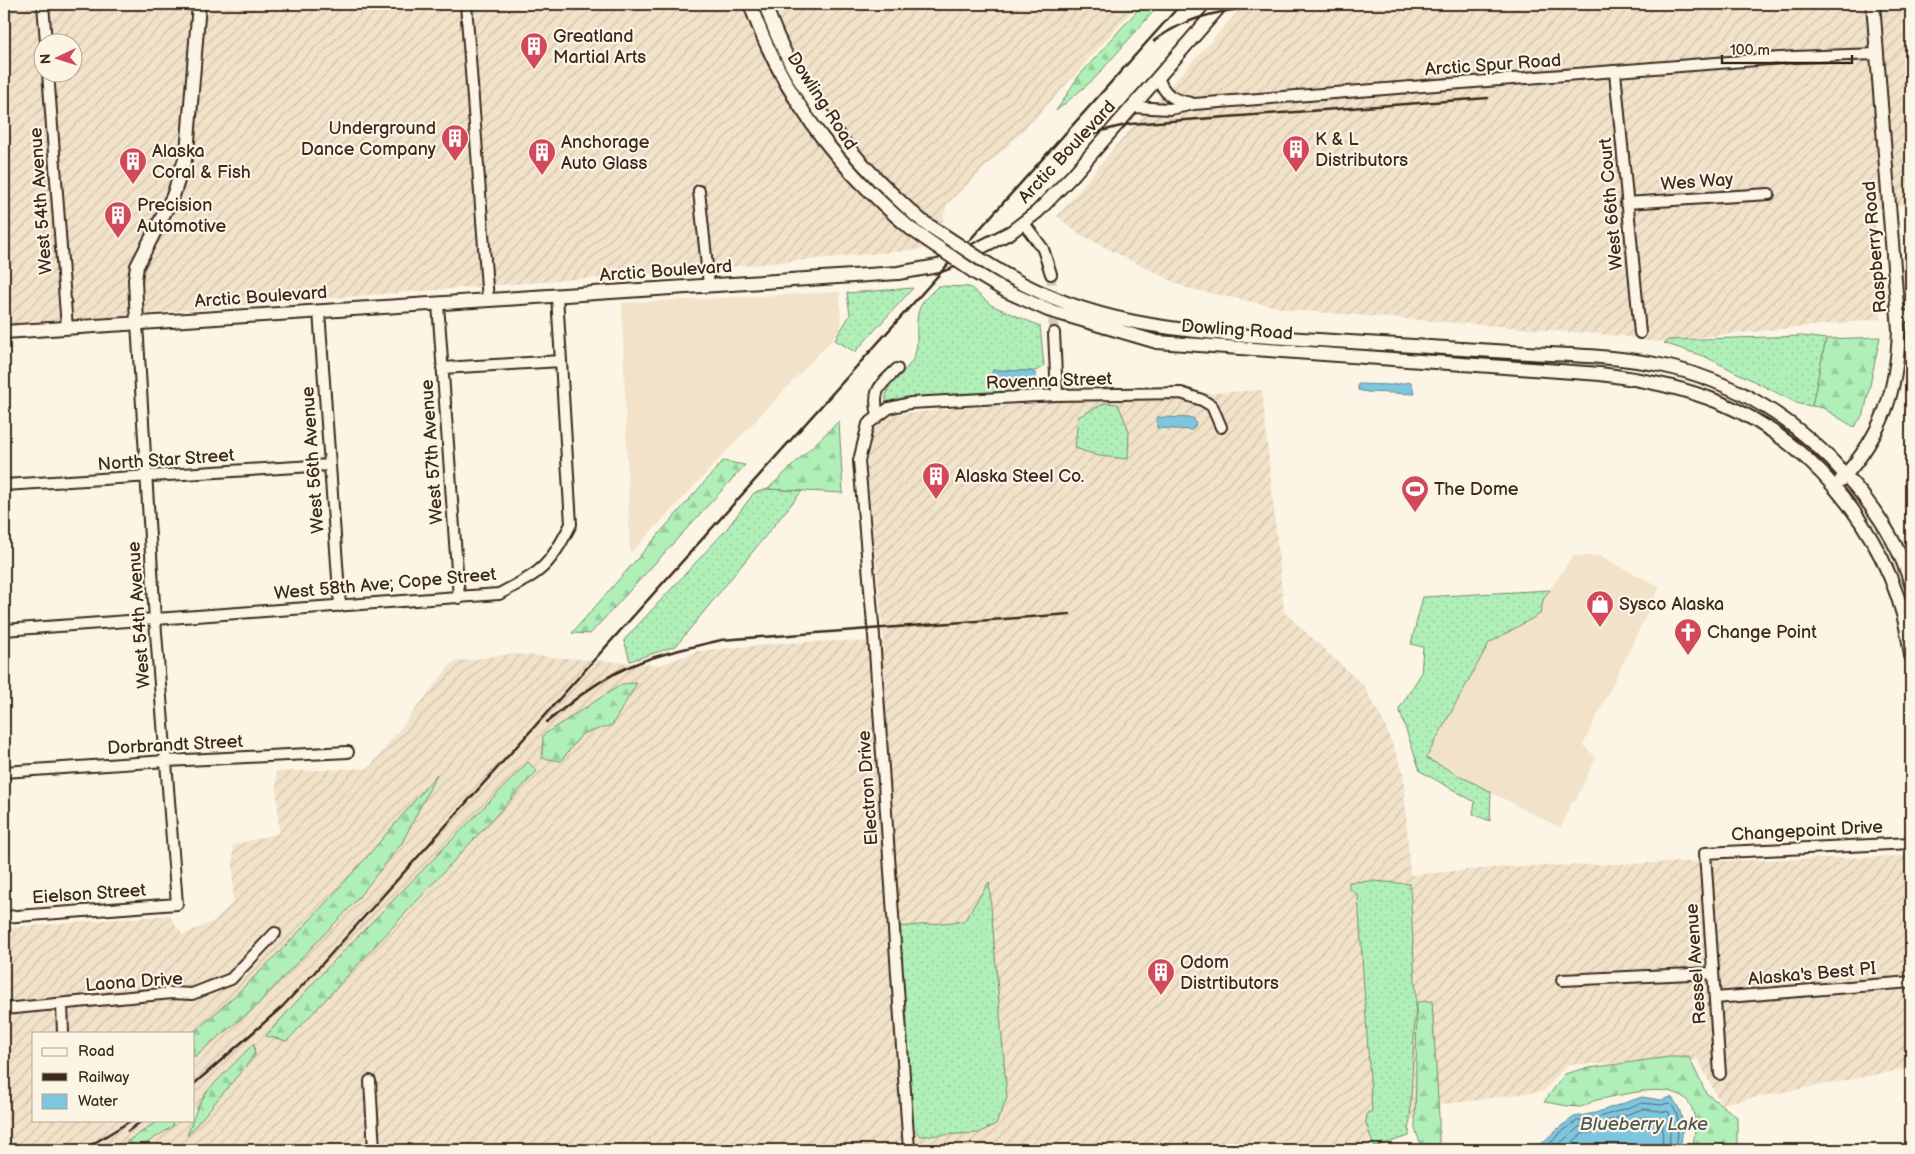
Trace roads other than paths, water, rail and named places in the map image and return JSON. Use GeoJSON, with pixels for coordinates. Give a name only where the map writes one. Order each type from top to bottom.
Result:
{"type":"FeatureCollection","features":[{"type":"Feature","properties":{"kind":"main road"},"geometry":{"type":"LineString","coordinates":[[137,323],[135,280],[137,266],[173,196],[187,153],[199,4]]}},
{"type":"Feature","properties":{"kind":"main road","name":"Dowling Road"},"geometry":{"type":"LineString","coordinates":[[750,4],[785,80],[820,135],[853,176],[911,229],[974,272],[1006,291],[1048,310],[1157,342],[1600,374],[1663,384],[1709,398],[1750,418],[1804,457],[1835,487]]}},
{"type":"Feature","properties":{"kind":"main road","name":"Dowling Road"},"geometry":{"type":"LineString","coordinates":[[765,4],[798,77],[837,137],[882,187],[922,221],[1023,286],[1081,310],[1115,320],[1168,329],[1217,334],[1590,356],[1661,365],[1717,383],[1756,401],[1777,414],[1816,444],[1846,475]]}},
{"type":"Feature","properties":{"kind":"main road","name":"Arctic Boulevard"},"geometry":{"type":"LineString","coordinates":[[4,332],[898,273],[938,266],[998,239],[1023,222],[1051,198],[1222,4]]}},
{"type":"Feature","properties":{"kind":"main road","name":"Raspberry Road"},"geometry":{"type":"LineString","coordinates":[[1835,487],[1871,442],[1890,399],[1898,358],[1898,317],[1873,4]]}},
{"type":"Feature","properties":{"kind":"main road"},"geometry":{"type":"LineString","coordinates":[[1846,475],[1879,519],[1894,546],[1911,584]]}},
{"type":"Feature","properties":{"kind":"main road"},"geometry":{"type":"LineString","coordinates":[[1835,487],[1849,504],[1881,556],[1902,612],[1911,656]]}},
{"type":"Feature","properties":{"kind":"street"},"geometry":{"type":"LineString","coordinates":[[43,4],[45,32]]}},
{"type":"Feature","properties":{"kind":"street"},"geometry":{"type":"LineString","coordinates":[[466,4],[488,301]]}},
{"type":"Feature","properties":{"kind":"street","name":"Arctic Spur Road"},"geometry":{"type":"LineString","coordinates":[[1132,107],[1170,109],[1194,104],[1794,58],[1877,54]]}},
{"type":"Feature","properties":{"kind":"street","name":"West 66th Court"},"geometry":{"type":"LineString","coordinates":[[1616,72],[1626,203],[1640,333]]}},
{"type":"Feature","properties":{"kind":"street","name":"Arctic Spur Road"},"geometry":{"type":"LineString","coordinates":[[1158,77],[1162,89],[1168,96],[1194,104]]}},
{"type":"Feature","properties":{"kind":"street","name":"West 54th Avenue"},"geometry":{"type":"LineString","coordinates":[[49,82],[66,328]]}},
{"type":"Feature","properties":{"kind":"street"},"geometry":{"type":"LineString","coordinates":[[699,191],[709,285]]}},
{"type":"Feature","properties":{"kind":"street","name":"Wes Way"},"geometry":{"type":"LineString","coordinates":[[1626,203],[1769,194]]}},
{"type":"Feature","properties":{"kind":"street"},"geometry":{"type":"LineString","coordinates":[[1023,222],[1043,249],[1051,274]]}},
{"type":"Feature","properties":{"kind":"street","name":"West 58th Ave; Cope Street"},"geometry":{"type":"LineString","coordinates":[[4,630],[499,594],[537,574],[557,553],[571,524],[557,296]]}},
{"type":"Feature","properties":{"kind":"street","name":"West 57th Avenue"},"geometry":{"type":"LineString","coordinates":[[438,304],[458,598]]}},
{"type":"Feature","properties":{"kind":"street","name":"West 56th Avenue"},"geometry":{"type":"LineString","coordinates":[[319,311],[340,606]]}},
{"type":"Feature","properties":{"kind":"street"},"geometry":{"type":"LineString","coordinates":[[1898,317],[1911,316]]}},
{"type":"Feature","properties":{"kind":"street","name":"West 54th Avenue"},"geometry":{"type":"LineString","coordinates":[[137,323],[146,478],[177,904]]}},
{"type":"Feature","properties":{"kind":"street"},"geometry":{"type":"LineString","coordinates":[[1054,333],[1057,395]]}},
{"type":"Feature","properties":{"kind":"street"},"geometry":{"type":"LineString","coordinates":[[442,368],[561,361]]}},
{"type":"Feature","properties":{"kind":"street"},"geometry":{"type":"LineString","coordinates":[[878,416],[875,397],[876,389],[897,369]]}},
{"type":"Feature","properties":{"kind":"street","name":"Rovenna Street"},"geometry":{"type":"LineString","coordinates":[[868,424],[889,408],[910,404],[1057,395],[1181,394],[1202,400],[1212,406],[1221,427]]}},
{"type":"Feature","properties":{"kind":"street","name":"Electron Drive"},"geometry":{"type":"LineString","coordinates":[[868,424],[859,461],[874,636],[909,1150]]}},
{"type":"Feature","properties":{"kind":"street","name":"North Star Street"},"geometry":{"type":"LineString","coordinates":[[4,485],[146,478],[329,465]]}},
{"type":"Feature","properties":{"kind":"street","name":"Dorbrandt Street"},"geometry":{"type":"LineString","coordinates":[[4,772],[166,761],[348,752]]}},
{"type":"Feature","properties":{"kind":"street","name":"Changepoint Drive"},"geometry":{"type":"LineString","coordinates":[[1705,853],[1911,842]]}},
{"type":"Feature","properties":{"kind":"street","name":"Ressel Avenue"},"geometry":{"type":"LineString","coordinates":[[1705,853],[1720,1074]]}},
{"type":"Feature","properties":{"kind":"street","name":"Eielson Street"},"geometry":{"type":"LineString","coordinates":[[4,917],[177,904]]}},
{"type":"Feature","properties":{"kind":"street","name":"Laona Drive"},"geometry":{"type":"LineString","coordinates":[[4,1009],[172,993],[192,994],[231,979],[275,933]]}},
{"type":"Feature","properties":{"kind":"street"},"geometry":{"type":"LineString","coordinates":[[1562,980],[1713,973]]}},
{"type":"Feature","properties":{"kind":"street","name":"Alaska's Best PI"},"geometry":{"type":"LineString","coordinates":[[1715,998],[1911,982]]}},
{"type":"Feature","properties":{"kind":"street"},"geometry":{"type":"LineString","coordinates":[[62,1004],[63,1032]]}},
{"type":"Feature","properties":{"kind":"street"},"geometry":{"type":"LineString","coordinates":[[370,1081],[374,1150]]}},
{"type":"Feature","properties":{"kind":"water"},"geometry":{"type":"Polygon","coordinates":[[[993,370],[1031,371],[1036,374],[1037,383],[1027,386],[994,381],[991,375],[993,370]]]}},
{"type":"Feature","properties":{"kind":"water"},"geometry":{"type":"Polygon","coordinates":[[[1411,382],[1415,394],[1358,390],[1358,384],[1391,385],[1411,382]]]}},
{"type":"Feature","properties":{"kind":"water"},"geometry":{"type":"Polygon","coordinates":[[[1157,417],[1193,418],[1196,424],[1192,430],[1157,428],[1157,417]]]}},
{"type":"Feature","properties":{"kind":"water","name":"Blueberry Lake"},"geometry":{"type":"Polygon","coordinates":[[[1642,1097],[1661,1100],[1671,1097],[1676,1103],[1682,1122],[1680,1150],[1535,1150],[1557,1129],[1574,1117],[1595,1113],[1642,1097]]]}},
{"type":"Feature","properties":{"kind":"tunnel"},"geometry":{"type":"LineString","coordinates":[[1051,274],[1054,333]]}},
{"type":"Feature","properties":{"kind":"railway"},"geometry":{"type":"LineString","coordinates":[[195,1083],[282,1007],[313,974],[1181,4]]}},
{"type":"Feature","properties":{"kind":"railway"},"geometry":{"type":"LineString","coordinates":[[1154,41],[1189,21],[1208,15],[1247,8],[1307,4]]}},
{"type":"Feature","properties":{"kind":"railway"},"geometry":{"type":"LineString","coordinates":[[1052,156],[1079,139],[1130,124],[1488,98]]}},
{"type":"Feature","properties":{"kind":"railway"},"geometry":{"type":"LineString","coordinates":[[547,722],[615,673],[661,655],[721,640],[1070,614]]}},
{"type":"Feature","properties":{"kind":"railway"},"geometry":{"type":"LineString","coordinates":[[83,1150],[129,1122]]}},
{"type":"Feature","properties":{"kind":"railway"},"geometry":{"type":"LineString","coordinates":[[128,1131],[140,1122]]}},
{"type":"Feature","properties":{"kind":"place","name":"Greatland Martial Arts"},"geometry":{"type":"Point","coordinates":[534,70]}},
{"type":"Feature","properties":{"kind":"place","name":"Underground Dance Company"},"geometry":{"type":"Point","coordinates":[455,162]}},
{"type":"Feature","properties":{"kind":"place","name":"K & L Distributors"},"geometry":{"type":"Point","coordinates":[1296,173]}},
{"type":"Feature","properties":{"kind":"place","name":"Anchorage Auto Glass"},"geometry":{"type":"Point","coordinates":[542,176]}},
{"type":"Feature","properties":{"kind":"place","name":"Alaska Coral & Fish"},"geometry":{"type":"Point","coordinates":[133,185]}},
{"type":"Feature","properties":{"kind":"place","name":"Precision Automotive"},"geometry":{"type":"Point","coordinates":[118,239]}},
{"type":"Feature","properties":{"kind":"place","name":"Alaska Steel Co."},"geometry":{"type":"Point","coordinates":[936,500]}},
{"type":"Feature","properties":{"kind":"place","name":"The Dome"},"geometry":{"type":"Point","coordinates":[1415,513]}},
{"type":"Feature","properties":{"kind":"place","name":"Sysco Alaska"},"geometry":{"type":"Point","coordinates":[1600,628]}},
{"type":"Feature","properties":{"kind":"place","name":"Change Point"},"geometry":{"type":"Point","coordinates":[1688,656]}},
{"type":"Feature","properties":{"kind":"place","name":"Odom Distrtibutors"},"geometry":{"type":"Point","coordinates":[1161,996]}}]}
